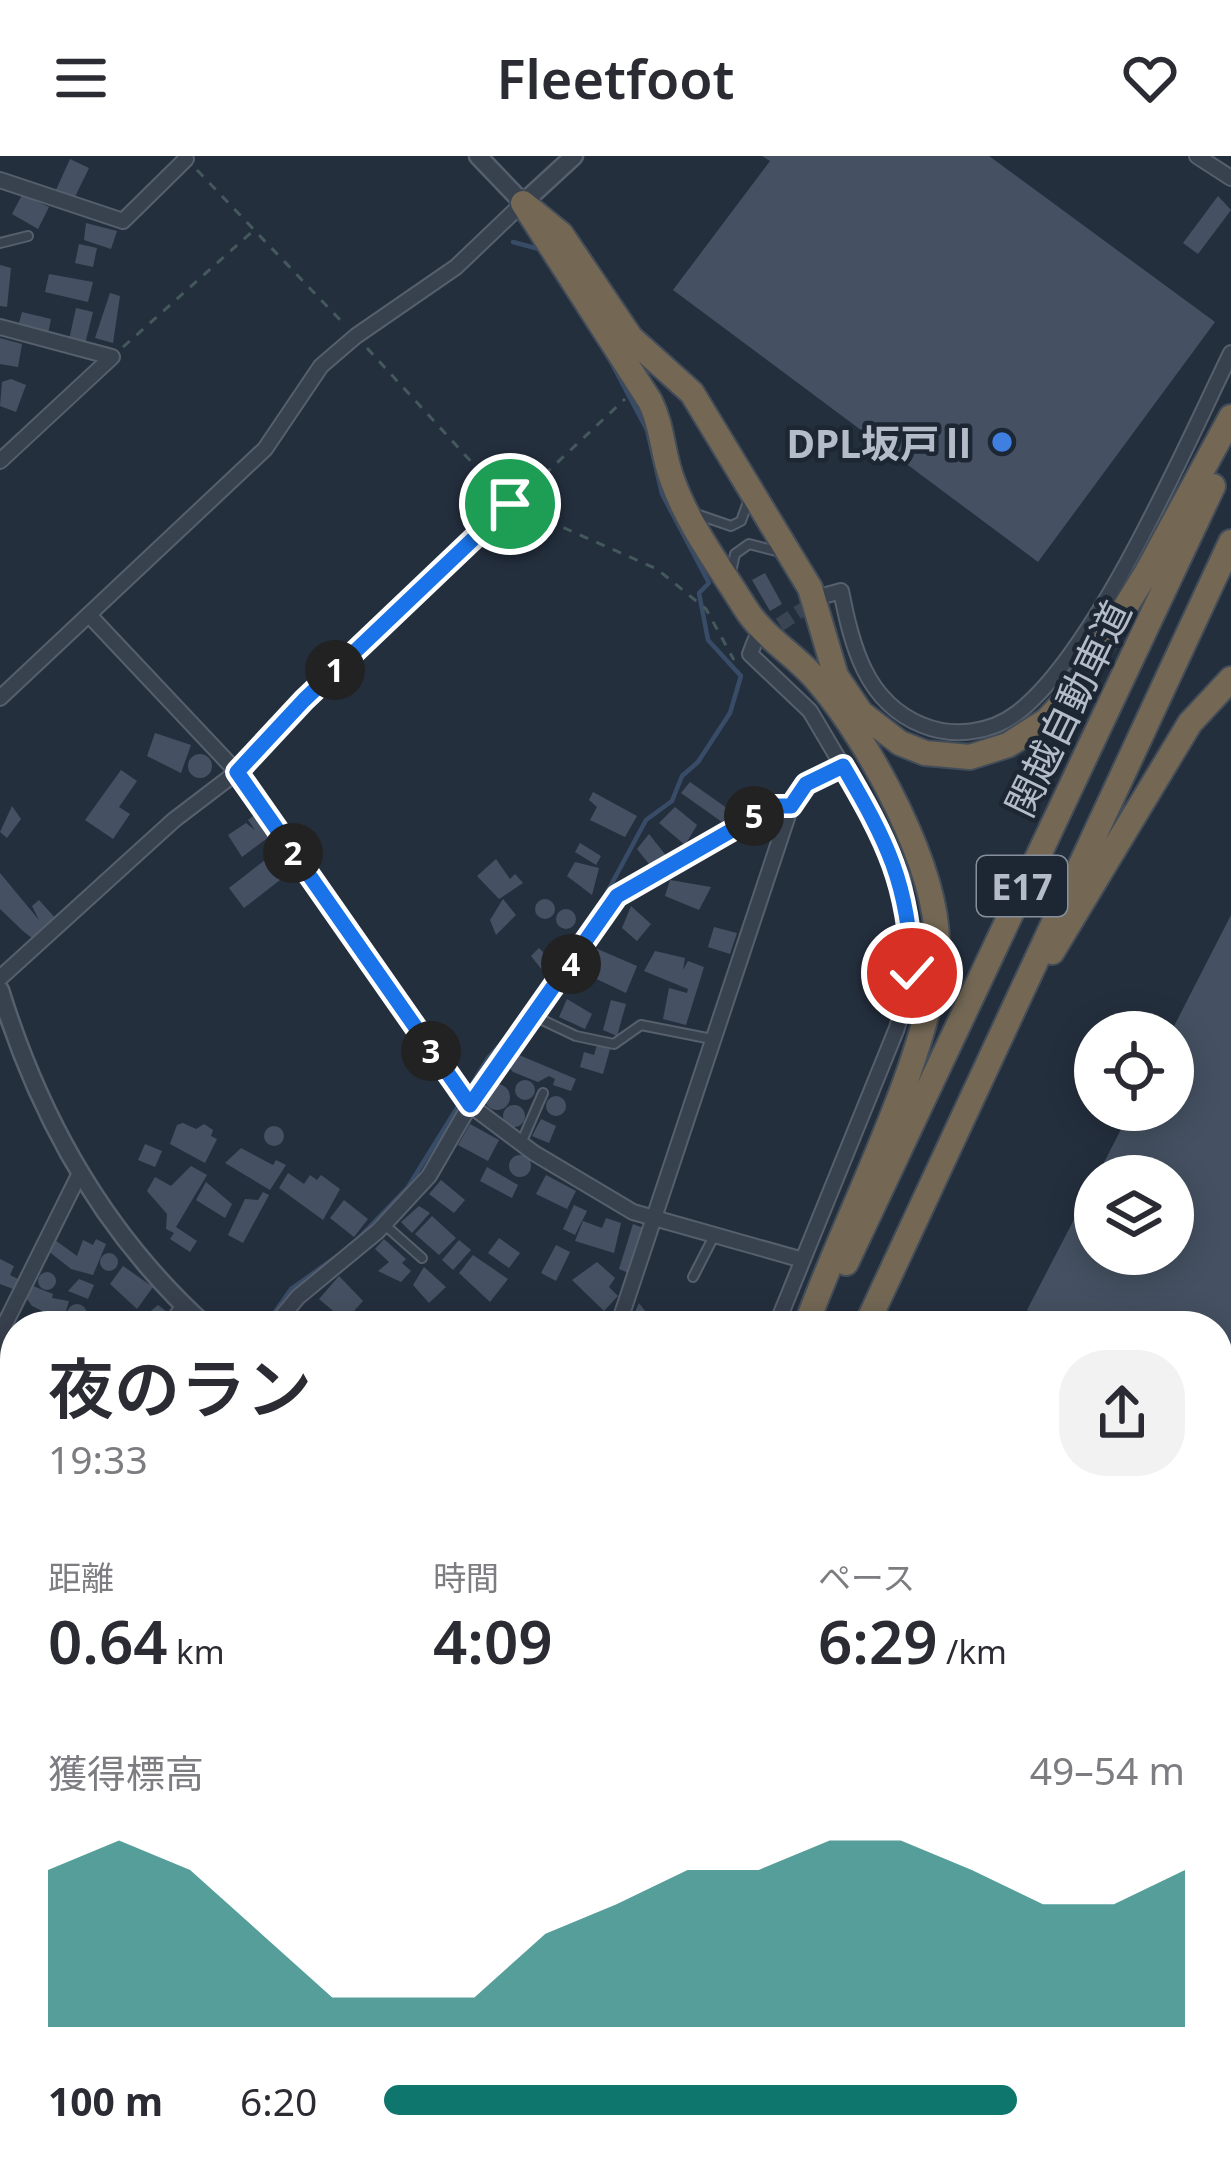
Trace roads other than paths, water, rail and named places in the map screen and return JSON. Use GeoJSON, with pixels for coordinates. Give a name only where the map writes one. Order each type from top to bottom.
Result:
{"type":"FeatureCollection","features":[{"type":"Feature","properties":{"kind":"highway"},"geometry":{"type":"LineString","coordinates":[[523,203],[561,234],[631,338],[692,393],[794,562],[816,605],[836,676],[861,713],[900,743],[925,753],[988,753],[1027,735],[1073,692],[1147,572],[1231,417]]}},
{"type":"Feature","properties":{"kind":"highway"},"geometry":{"type":"LineString","coordinates":[[523,203],[650,401],[662,427],[670,474],[731,585],[760,630],[828,694],[913,839],[936,919],[935,966],[922,1021],[812,1311]]}},
{"type":"Feature","properties":{"kind":"highway","name":"関越自動車道"},"geometry":{"type":"LineString","coordinates":[[826,1311],[931,1078],[1231,449]]}},
{"type":"Feature","properties":{"kind":"highway","name":"関越自動車道"},"geometry":{"type":"LineString","coordinates":[[873,1311],[1231,542]]}},
{"type":"Feature","properties":{"kind":"highway"},"geometry":{"type":"LineString","coordinates":[[968,1098],[1141,801],[1190,723],[1231,679]]}},
{"type":"Feature","properties":{"kind":"street"},"geometry":{"type":"LineString","coordinates":[[478,156],[523,203]]}},
{"type":"Feature","properties":{"kind":"street"},"geometry":{"type":"LineString","coordinates":[[0,698],[265,449],[301,390],[356,336],[455,267],[574,156]]}},
{"type":"Feature","properties":{"kind":"street"},"geometry":{"type":"LineString","coordinates":[[1197,156],[1231,178]]}},
{"type":"Feature","properties":{"kind":"street"},"geometry":{"type":"LineString","coordinates":[[0,180],[123,221],[186,159]]}},
{"type":"Feature","properties":{"kind":"street"},"geometry":{"type":"LineString","coordinates":[[0,327],[112,357],[0,461]]}},
{"type":"Feature","properties":{"kind":"street"},"geometry":{"type":"LineString","coordinates":[[823,596],[841,592],[863,672],[910,720],[956,732],[978,730],[1014,716],[1059,669],[1109,592],[1231,353]]}},
{"type":"Feature","properties":{"kind":"street"},"geometry":{"type":"LineString","coordinates":[[89,615],[237,772],[466,1100],[521,1144],[620,1206],[803,1260]]}},
{"type":"Feature","properties":{"kind":"street"},"geometry":{"type":"LineString","coordinates":[[755,641],[750,653],[810,711],[843,766],[902,878],[911,928],[912,973],[897,1028],[782,1311]]}},
{"type":"Feature","properties":{"kind":"street"},"geometry":{"type":"LineString","coordinates":[[623,1311],[791,806],[806,784],[843,766]]}},
{"type":"Feature","properties":{"kind":"street"},"geometry":{"type":"LineString","coordinates":[[0,978],[174,820],[237,772]]}},
{"type":"Feature","properties":{"kind":"street"},"geometry":{"type":"LineString","coordinates":[[287,1311],[385,1225],[429,1176],[466,1100],[536,1017],[617,896],[759,813],[774,806],[791,806]]}},
{"type":"Feature","properties":{"kind":"street"},"geometry":{"type":"LineString","coordinates":[[0,990],[45,1110],[79,1174],[103,1213],[190,1311]]}},
{"type":"Feature","properties":{"kind":"street"},"geometry":{"type":"LineString","coordinates":[[11,1311],[79,1174]]}},
{"type":"Feature","properties":{"kind":"street"},"geometry":{"type":"LineString","coordinates":[[180,1311],[184,1306]]}},
{"type":"Feature","properties":{"kind":"lane"},"geometry":{"type":"LineString","coordinates":[[0,244],[28,236]]}},
{"type":"Feature","properties":{"kind":"lane"},"geometry":{"type":"LineString","coordinates":[[685,506],[711,523],[731,526],[746,513],[748,489]]}},
{"type":"Feature","properties":{"kind":"lane"},"geometry":{"type":"LineString","coordinates":[[731,585],[735,554],[749,544],[774,548],[794,562]]}},
{"type":"Feature","properties":{"kind":"lane"},"geometry":{"type":"LineString","coordinates":[[536,1017],[576,1036],[614,1044],[640,1024],[714,1039]]}},
{"type":"Feature","properties":{"kind":"lane"},"geometry":{"type":"LineString","coordinates":[[521,1144],[543,1093]]}},
{"type":"Feature","properties":{"kind":"lane"},"geometry":{"type":"LineString","coordinates":[[385,1225],[422,1258]]}},
{"type":"Feature","properties":{"kind":"lane"},"geometry":{"type":"LineString","coordinates":[[693,1277],[714,1235]]}},
{"type":"Feature","properties":{"kind":"waterway"},"geometry":{"type":"LineString","coordinates":[[513,242],[539,249]]}},
{"type":"Feature","properties":{"kind":"waterway"},"geometry":{"type":"LineString","coordinates":[[590,924],[646,820],[672,801],[682,776],[698,762],[730,713],[741,676],[708,640],[699,593],[709,583],[662,494],[647,430],[610,360]]}},
{"type":"Feature","properties":{"kind":"waterway"},"geometry":{"type":"LineString","coordinates":[[545,988],[583,933]]}},
{"type":"Feature","properties":{"kind":"waterway"},"geometry":{"type":"LineString","coordinates":[[356,1241],[408,1187],[488,1058],[525,1017]]}},
{"type":"Feature","properties":{"kind":"waterway"},"geometry":{"type":"LineString","coordinates":[[276,1311],[291,1289],[347,1249]]}},
{"type":"Feature","properties":{"kind":"tunnel"},"geometry":{"type":"LineString","coordinates":[[762,636],[819,599]]}},
{"type":"Feature","properties":{"kind":"place","name":"DPL坂戸Ⅱ"},"geometry":{"type":"Point","coordinates":[1002,442]}}]}
